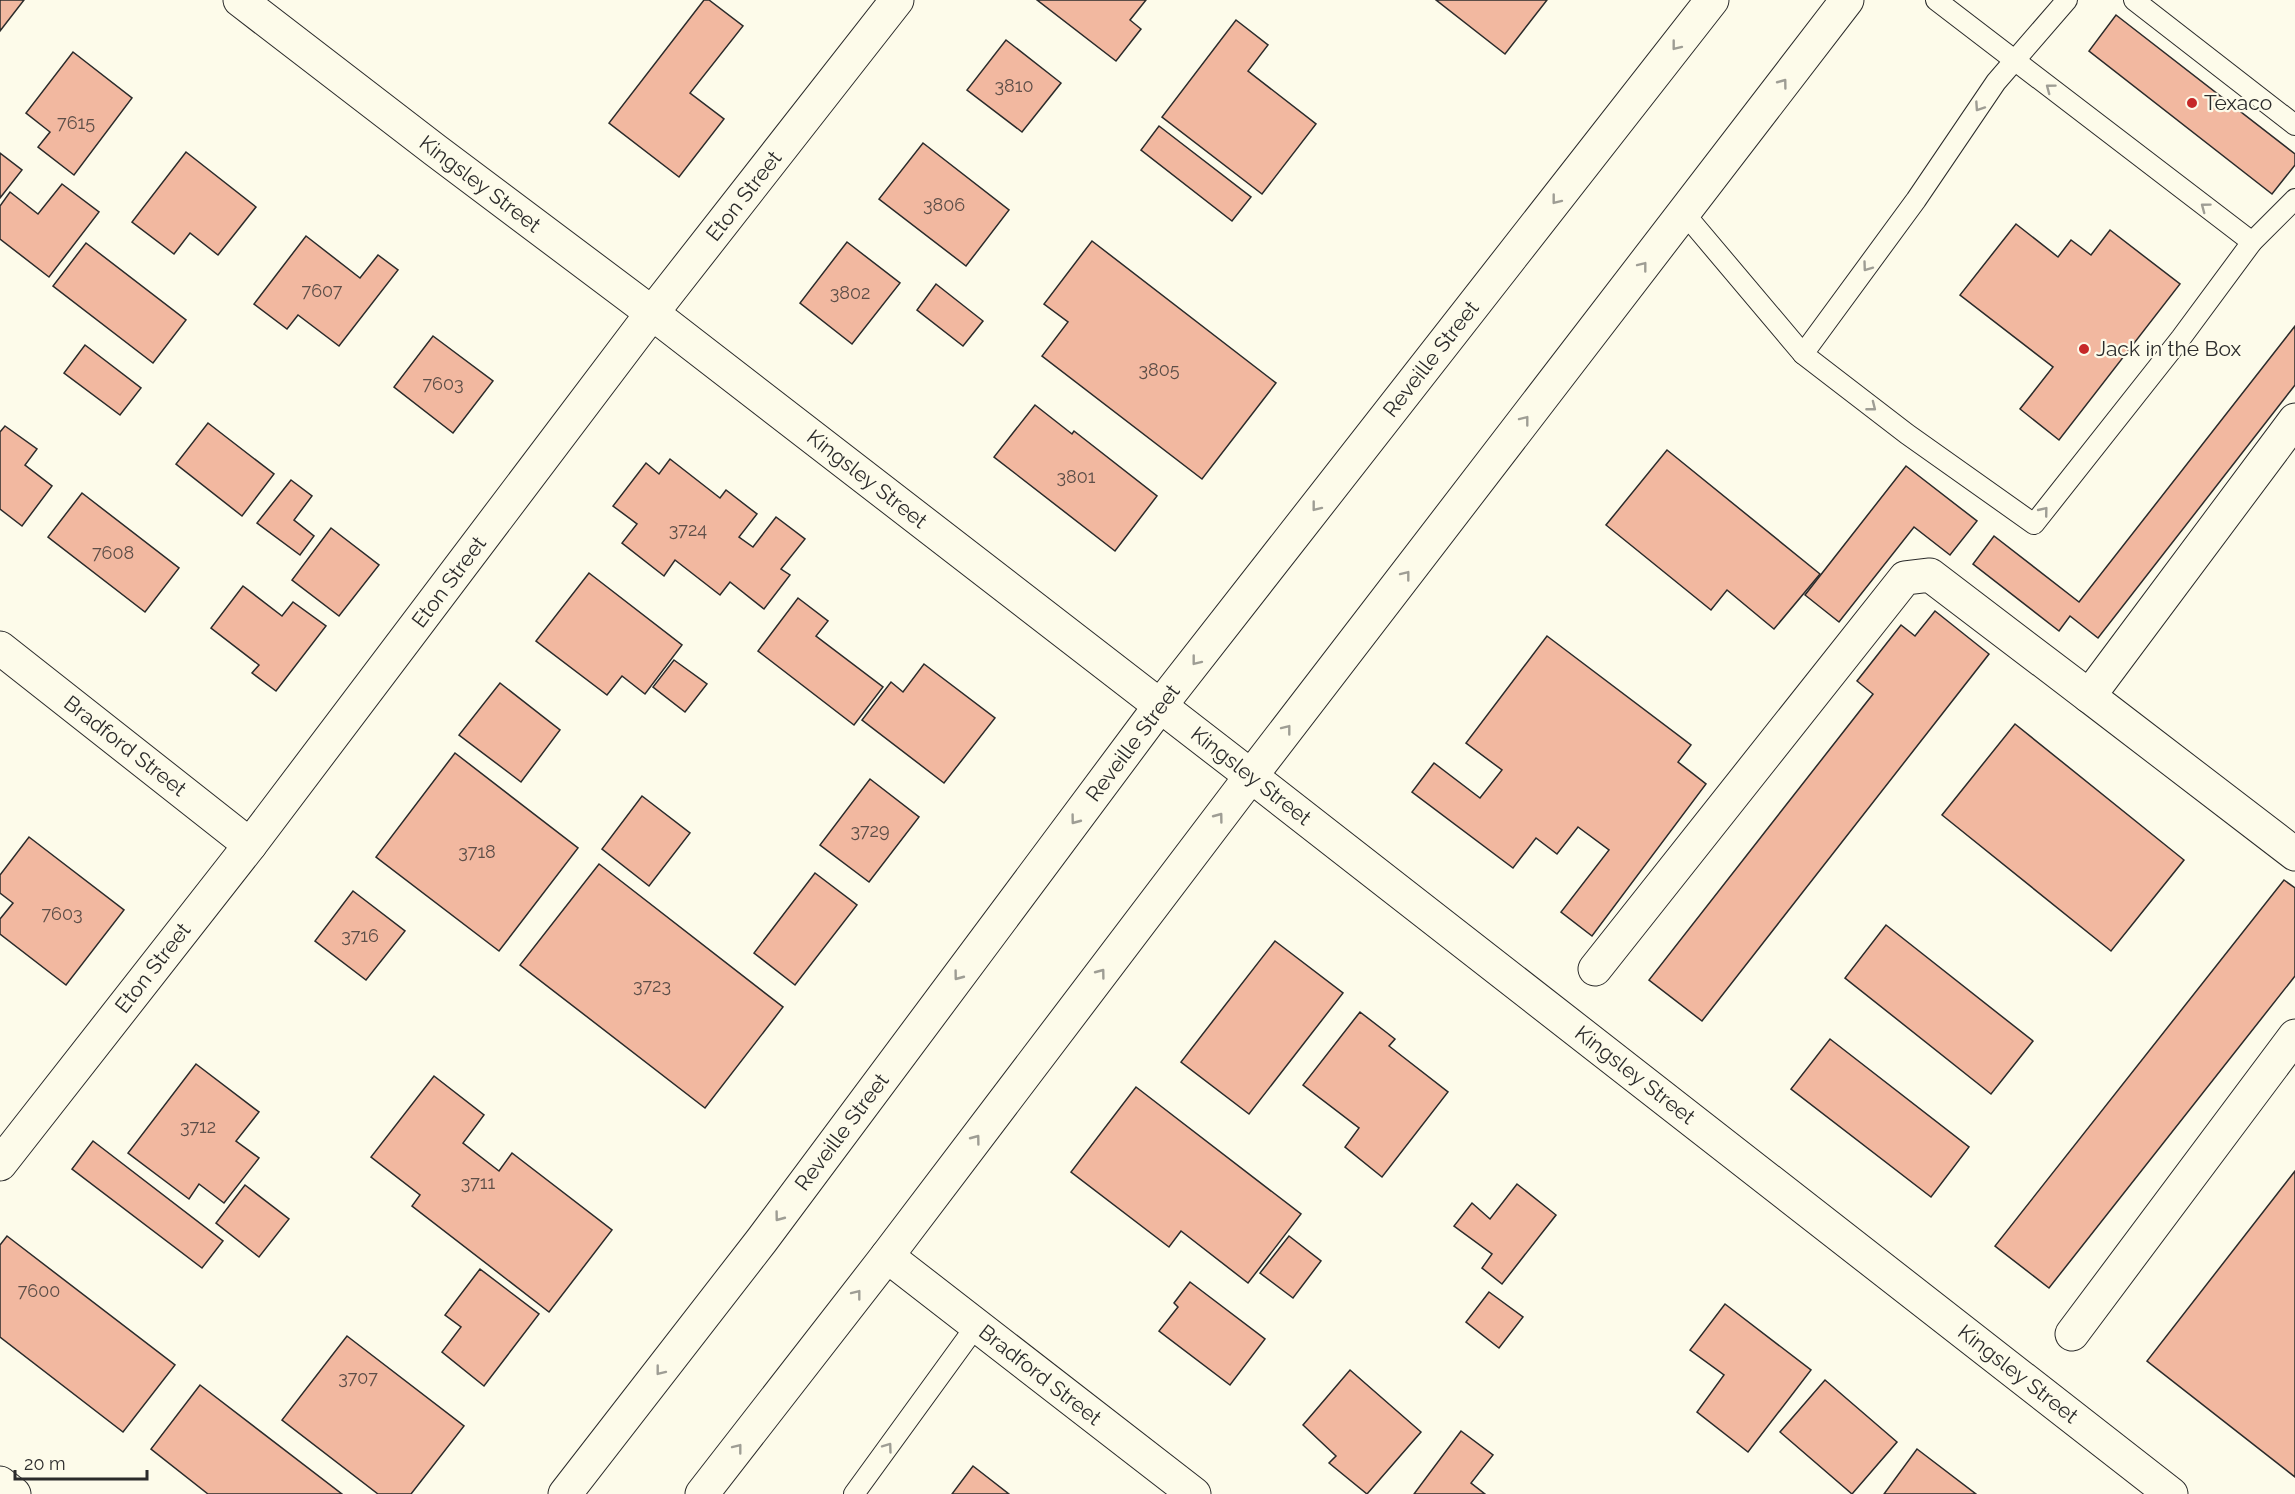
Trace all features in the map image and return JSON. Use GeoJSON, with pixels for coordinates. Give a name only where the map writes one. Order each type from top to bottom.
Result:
{"type":"FeatureCollection","features":[{"type":"Feature","properties":{"kind":"street","name":"Kingsley Street"},"geometry":{"type":"LineString","coordinates":[[240,0],[652,313],[1251,776],[2171,1494]]}},
{"type":"Feature","properties":{"kind":"street","name":"Eton Street"},"geometry":{"type":"LineString","coordinates":[[0,1164],[250,845],[652,313],[897,0]]}},
{"type":"Feature","properties":{"kind":"street","name":"Reveille Street"},"geometry":{"type":"LineString","coordinates":[[565,1494],[762,1240],[1160,706],[1712,0]]}},
{"type":"Feature","properties":{"kind":"street"},"geometry":{"type":"LineString","coordinates":[[702,1494],[887,1256],[1251,776],[1847,0]]}},
{"type":"Feature","properties":{"kind":"street"},"geometry":{"type":"LineString","coordinates":[[2089,696],[2295,420]]}},
{"type":"Feature","properties":{"kind":"street"},"geometry":{"type":"LineString","coordinates":[[1595,969],[1905,578],[1930,575],[2295,854]]}},
{"type":"Feature","properties":{"kind":"street","name":"Bradford Street"},"geometry":{"type":"LineString","coordinates":[[0,648],[250,845]]}},
{"type":"Feature","properties":{"kind":"street"},"geometry":{"type":"LineString","coordinates":[[2072,1334],[2295,1036]]}},
{"type":"Feature","properties":{"kind":"street","name":"Bradford Street"},"geometry":{"type":"LineString","coordinates":[[887,1256],[1194,1494]]}},
{"type":"Feature","properties":{"kind":"street"},"geometry":{"type":"LineString","coordinates":[[0,1483],[14,1494]]}},
{"type":"Feature","properties":{"kind":"lane"},"geometry":{"type":"LineString","coordinates":[[1936,0],[2252,242]]}},
{"type":"Feature","properties":{"kind":"lane"},"geometry":{"type":"LineString","coordinates":[[1803,354],[1916,200],[1996,82],[2067,0]]}},
{"type":"Feature","properties":{"kind":"lane"},"geometry":{"type":"LineString","coordinates":[[2134,0],[2295,125]]}},
{"type":"Feature","properties":{"kind":"lane"},"geometry":{"type":"LineString","coordinates":[[1684,213],[1803,354],[1907,434],[2034,524],[2181,338],[2252,242],[2295,199]]}},
{"type":"Feature","properties":{"kind":"lane"},"geometry":{"type":"LineString","coordinates":[[854,1494],[976,1326]]}},
{"type":"Feature","properties":{"kind":"building"},"geometry":{"type":"Polygon","coordinates":[[[0,0],[24,0],[0,31],[0,0]]]}},
{"type":"Feature","properties":{"kind":"building"},"geometry":{"type":"Polygon","coordinates":[[[704,0],[709,0],[743,26],[690,93],[724,119],[679,177],[609,123],[704,0]]]}},
{"type":"Feature","properties":{"kind":"building"},"geometry":{"type":"Polygon","coordinates":[[[1037,0],[1146,0],[1130,20],[1141,29],[1116,61],[1037,0]]]}},
{"type":"Feature","properties":{"kind":"building"},"geometry":{"type":"Polygon","coordinates":[[[1436,0],[1547,0],[1505,54],[1436,0]]]}},
{"type":"Feature","properties":{"kind":"building","name":"Texaco"},"geometry":{"type":"Polygon","coordinates":[[[2116,15],[2295,154],[2295,165],[2272,194],[2089,51],[2116,15]]]}},
{"type":"Feature","properties":{"kind":"building"},"geometry":{"type":"Polygon","coordinates":[[[1236,20],[1268,45],[1248,71],[1316,124],[1262,194],[1162,117],[1236,20]]]}},
{"type":"Feature","properties":{"kind":"building"},"geometry":{"type":"Polygon","coordinates":[[[1006,40],[1061,83],[1022,132],[967,90],[1006,40]]]}},
{"type":"Feature","properties":{"kind":"building"},"geometry":{"type":"Polygon","coordinates":[[[73,52],[132,98],[74,175],[38,147],[50,132],[26,113],[73,52]]]}},
{"type":"Feature","properties":{"kind":"building"},"geometry":{"type":"Polygon","coordinates":[[[1159,126],[1251,197],[1232,221],[1141,150],[1159,126]]]}},
{"type":"Feature","properties":{"kind":"building"},"geometry":{"type":"Polygon","coordinates":[[[923,143],[1009,210],[966,266],[879,199],[923,143]]]}},
{"type":"Feature","properties":{"kind":"building"},"geometry":{"type":"Polygon","coordinates":[[[186,152],[256,207],[218,255],[190,233],[174,254],[132,222],[186,152]]]}},
{"type":"Feature","properties":{"kind":"building"},"geometry":{"type":"Polygon","coordinates":[[[0,153],[22,170],[0,198],[0,153]]]}},
{"type":"Feature","properties":{"kind":"building"},"geometry":{"type":"Polygon","coordinates":[[[62,184],[99,212],[49,277],[0,239],[0,206],[10,192],[38,214],[62,184]]]}},
{"type":"Feature","properties":{"kind":"building"},"geometry":{"type":"Polygon","coordinates":[[[2016,224],[2058,257],[2071,240],[2091,255],[2110,230],[2180,284],[2059,440],[2020,409],[2053,367],[1960,295],[2016,224]]]}},
{"type":"Feature","properties":{"kind":"building"},"geometry":{"type":"Polygon","coordinates":[[[306,236],[360,278],[378,255],[398,270],[339,346],[298,315],[287,329],[254,304],[306,236]]]}},
{"type":"Feature","properties":{"kind":"building"},"geometry":{"type":"Polygon","coordinates":[[[1092,241],[1276,383],[1202,479],[1042,356],[1068,322],[1044,304],[1092,241]]]}},
{"type":"Feature","properties":{"kind":"building"},"geometry":{"type":"Polygon","coordinates":[[[847,242],[900,283],[852,344],[800,303],[847,242]]]}},
{"type":"Feature","properties":{"kind":"building"},"geometry":{"type":"Polygon","coordinates":[[[86,243],[186,320],[153,363],[53,286],[86,243]]]}},
{"type":"Feature","properties":{"kind":"building"},"geometry":{"type":"Polygon","coordinates":[[[936,284],[983,321],[963,346],[917,310],[936,284]]]}},
{"type":"Feature","properties":{"kind":"building"},"geometry":{"type":"Polygon","coordinates":[[[2295,326],[2295,385],[2098,638],[2070,616],[2059,631],[1973,564],[1994,536],[2079,602],[2295,326]]]}},
{"type":"Feature","properties":{"kind":"building"},"geometry":{"type":"Polygon","coordinates":[[[433,336],[493,381],[453,433],[394,387],[433,336]]]}},
{"type":"Feature","properties":{"kind":"building"},"geometry":{"type":"Polygon","coordinates":[[[85,345],[141,388],[120,415],[64,373],[85,345]]]}},
{"type":"Feature","properties":{"kind":"building"},"geometry":{"type":"Polygon","coordinates":[[[1035,405],[1072,434],[1074,431],[1157,496],[1115,551],[994,457],[1035,405]]]}},
{"type":"Feature","properties":{"kind":"building"},"geometry":{"type":"Polygon","coordinates":[[[208,423],[274,474],[242,516],[176,464],[208,423]]]}},
{"type":"Feature","properties":{"kind":"building"},"geometry":{"type":"Polygon","coordinates":[[[5,426],[37,449],[25,465],[52,486],[22,526],[0,509],[0,432],[5,426]]]}},
{"type":"Feature","properties":{"kind":"building"},"geometry":{"type":"Polygon","coordinates":[[[1667,450],[1820,574],[1774,629],[1727,590],[1711,610],[1606,525],[1667,450]]]}},
{"type":"Feature","properties":{"kind":"building"},"geometry":{"type":"Polygon","coordinates":[[[670,459],[720,498],[726,490],[757,514],[739,537],[753,547],[776,517],[805,539],[781,569],[790,575],[764,609],[730,582],[720,595],[675,560],[664,576],[622,543],[637,524],[613,506],[646,463],[659,474],[670,459]]]}},
{"type":"Feature","properties":{"kind":"building"},"geometry":{"type":"Polygon","coordinates":[[[1906,466],[1977,521],[1950,555],[1914,527],[1839,622],[1805,595],[1906,466]]]}},
{"type":"Feature","properties":{"kind":"building"},"geometry":{"type":"Polygon","coordinates":[[[291,480],[312,496],[294,520],[314,536],[300,555],[257,523],[291,480]]]}},
{"type":"Feature","properties":{"kind":"building"},"geometry":{"type":"Polygon","coordinates":[[[82,493],[179,568],[145,612],[48,537],[82,493]]]}},
{"type":"Feature","properties":{"kind":"building"},"geometry":{"type":"Polygon","coordinates":[[[331,528],[379,565],[339,616],[292,580],[331,528]]]}},
{"type":"Feature","properties":{"kind":"building"},"geometry":{"type":"Polygon","coordinates":[[[589,573],[682,645],[645,694],[622,676],[607,695],[536,641],[589,573]]]}},
{"type":"Feature","properties":{"kind":"building"},"geometry":{"type":"Polygon","coordinates":[[[243,586],[282,616],[293,602],[326,626],[276,691],[252,673],[259,665],[211,628],[243,586]]]}},
{"type":"Feature","properties":{"kind":"building"},"geometry":{"type":"Polygon","coordinates":[[[798,598],[828,621],[816,636],[883,687],[854,725],[758,651],[798,598]]]}},
{"type":"Feature","properties":{"kind":"building"},"geometry":{"type":"Polygon","coordinates":[[[1935,611],[1989,654],[1702,1021],[1649,980],[1873,694],[1857,681],[1901,625],[1915,636],[1935,611]]]}},
{"type":"Feature","properties":{"kind":"building"},"geometry":{"type":"Polygon","coordinates":[[[1547,636],[1691,745],[1678,762],[1706,784],[1592,936],[1561,912],[1609,850],[1578,827],[1557,854],[1536,838],[1513,868],[1412,792],[1434,763],[1480,798],[1502,770],[1466,743],[1547,636]]]}},
{"type":"Feature","properties":{"kind":"building"},"geometry":{"type":"Polygon","coordinates":[[[674,660],[707,684],[685,712],[653,687],[674,660]]]}},
{"type":"Feature","properties":{"kind":"building"},"geometry":{"type":"Polygon","coordinates":[[[924,664],[995,718],[944,783],[862,720],[891,682],[903,692],[924,664]]]}},
{"type":"Feature","properties":{"kind":"building"},"geometry":{"type":"Polygon","coordinates":[[[500,683],[560,730],[521,782],[459,735],[500,683]]]}},
{"type":"Feature","properties":{"kind":"building"},"geometry":{"type":"Polygon","coordinates":[[[2015,724],[2184,860],[2111,951],[1942,815],[2015,724]]]}},
{"type":"Feature","properties":{"kind":"building"},"geometry":{"type":"Polygon","coordinates":[[[455,753],[578,848],[499,951],[376,857],[455,753]]]}},
{"type":"Feature","properties":{"kind":"building"},"geometry":{"type":"Polygon","coordinates":[[[870,779],[919,817],[869,882],[820,845],[870,779]]]}},
{"type":"Feature","properties":{"kind":"building"},"geometry":{"type":"Polygon","coordinates":[[[642,796],[690,833],[649,886],[602,849],[642,796]]]}},
{"type":"Feature","properties":{"kind":"building"},"geometry":{"type":"Polygon","coordinates":[[[29,837],[124,910],[66,985],[0,934],[0,919],[13,903],[0,893],[0,875],[29,837]]]}},
{"type":"Feature","properties":{"kind":"building"},"geometry":{"type":"Polygon","coordinates":[[[599,864],[783,1007],[705,1108],[520,965],[599,864]]]}},
{"type":"Feature","properties":{"kind":"building"},"geometry":{"type":"Polygon","coordinates":[[[815,873],[857,905],[795,985],[754,953],[815,873]]]}},
{"type":"Feature","properties":{"kind":"building"},"geometry":{"type":"Polygon","coordinates":[[[2284,880],[2295,888],[2295,976],[2049,1288],[1995,1246],[2284,880]]]}},
{"type":"Feature","properties":{"kind":"building"},"geometry":{"type":"Polygon","coordinates":[[[353,891],[405,931],[366,980],[315,941],[353,891]]]}},
{"type":"Feature","properties":{"kind":"building"},"geometry":{"type":"Polygon","coordinates":[[[1886,925],[2033,1041],[1991,1094],[1845,978],[1886,925]]]}},
{"type":"Feature","properties":{"kind":"building"},"geometry":{"type":"Polygon","coordinates":[[[1275,941],[1343,993],[1249,1114],[1181,1062],[1275,941]]]}},
{"type":"Feature","properties":{"kind":"building"},"geometry":{"type":"Polygon","coordinates":[[[1360,1012],[1395,1039],[1389,1046],[1448,1092],[1382,1177],[1345,1147],[1359,1128],[1303,1085],[1360,1012]]]}},
{"type":"Feature","properties":{"kind":"building"},"geometry":{"type":"Polygon","coordinates":[[[1830,1039],[1969,1147],[1931,1197],[1791,1089],[1830,1039]]]}},
{"type":"Feature","properties":{"kind":"building"},"geometry":{"type":"Polygon","coordinates":[[[196,1064],[259,1112],[236,1141],[259,1158],[224,1203],[199,1184],[189,1199],[128,1153],[196,1064]]]}},
{"type":"Feature","properties":{"kind":"building"},"geometry":{"type":"Polygon","coordinates":[[[434,1076],[484,1115],[463,1143],[499,1171],[512,1153],[612,1230],[549,1312],[412,1206],[420,1195],[371,1157],[434,1076]]]}},
{"type":"Feature","properties":{"kind":"building"},"geometry":{"type":"Polygon","coordinates":[[[1136,1087],[1301,1214],[1248,1283],[1181,1231],[1169,1247],[1071,1172],[1136,1087]]]}},
{"type":"Feature","properties":{"kind":"building"},"geometry":{"type":"Polygon","coordinates":[[[93,1141],[223,1241],[202,1268],[72,1169],[93,1141]]]}},
{"type":"Feature","properties":{"kind":"building"},"geometry":{"type":"Polygon","coordinates":[[[2295,1171],[2295,1477],[2147,1361],[2295,1171]]]}},
{"type":"Feature","properties":{"kind":"building"},"geometry":{"type":"Polygon","coordinates":[[[1517,1184],[1556,1215],[1502,1284],[1482,1268],[1492,1254],[1454,1226],[1472,1203],[1490,1219],[1517,1184]]]}},
{"type":"Feature","properties":{"kind":"building"},"geometry":{"type":"Polygon","coordinates":[[[245,1185],[289,1219],[259,1257],[216,1223],[245,1185]]]}},
{"type":"Feature","properties":{"kind":"building"},"geometry":{"type":"Polygon","coordinates":[[[7,1236],[175,1365],[123,1432],[0,1337],[0,1245],[7,1236]]]}},
{"type":"Feature","properties":{"kind":"building"},"geometry":{"type":"Polygon","coordinates":[[[1289,1236],[1321,1261],[1293,1298],[1260,1273],[1289,1236]]]}},
{"type":"Feature","properties":{"kind":"building"},"geometry":{"type":"Polygon","coordinates":[[[480,1269],[539,1314],[484,1386],[442,1352],[461,1327],[445,1315],[480,1269]]]}},
{"type":"Feature","properties":{"kind":"building"},"geometry":{"type":"Polygon","coordinates":[[[1190,1282],[1265,1339],[1230,1385],[1159,1331],[1178,1307],[1174,1303],[1190,1282]]]}},
{"type":"Feature","properties":{"kind":"building"},"geometry":{"type":"Polygon","coordinates":[[[1489,1292],[1523,1317],[1499,1348],[1466,1322],[1489,1292]]]}},
{"type":"Feature","properties":{"kind":"building"},"geometry":{"type":"Polygon","coordinates":[[[1725,1304],[1811,1370],[1748,1452],[1697,1412],[1724,1375],[1690,1350],[1725,1304]]]}},
{"type":"Feature","properties":{"kind":"building"},"geometry":{"type":"Polygon","coordinates":[[[347,1336],[464,1426],[411,1494],[378,1494],[282,1420],[347,1336]]]}},
{"type":"Feature","properties":{"kind":"building"},"geometry":{"type":"Polygon","coordinates":[[[1350,1370],[1421,1432],[1367,1494],[1329,1463],[1336,1456],[1303,1425],[1350,1370]]]}},
{"type":"Feature","properties":{"kind":"building"},"geometry":{"type":"Polygon","coordinates":[[[1825,1380],[1897,1442],[1852,1494],[1780,1432],[1825,1380]]]}},
{"type":"Feature","properties":{"kind":"building"},"geometry":{"type":"Polygon","coordinates":[[[200,1385],[342,1494],[208,1494],[151,1449],[200,1385]]]}},
{"type":"Feature","properties":{"kind":"building"},"geometry":{"type":"Polygon","coordinates":[[[1461,1431],[1493,1455],[1471,1483],[1485,1494],[1414,1494],[1461,1431]]]}},
{"type":"Feature","properties":{"kind":"building"},"geometry":{"type":"Polygon","coordinates":[[[1917,1449],[1976,1494],[1884,1494],[1917,1449]]]}},
{"type":"Feature","properties":{"kind":"building"},"geometry":{"type":"Polygon","coordinates":[[[973,1466],[1009,1494],[952,1494],[973,1466]]]}},
{"type":"Feature","properties":{"kind":"place","name":"Texaco"},"geometry":{"type":"Point","coordinates":[2192,103]}},
{"type":"Feature","properties":{"kind":"place","name":"Jack in the Box"},"geometry":{"type":"Point","coordinates":[2084,349]}}]}
